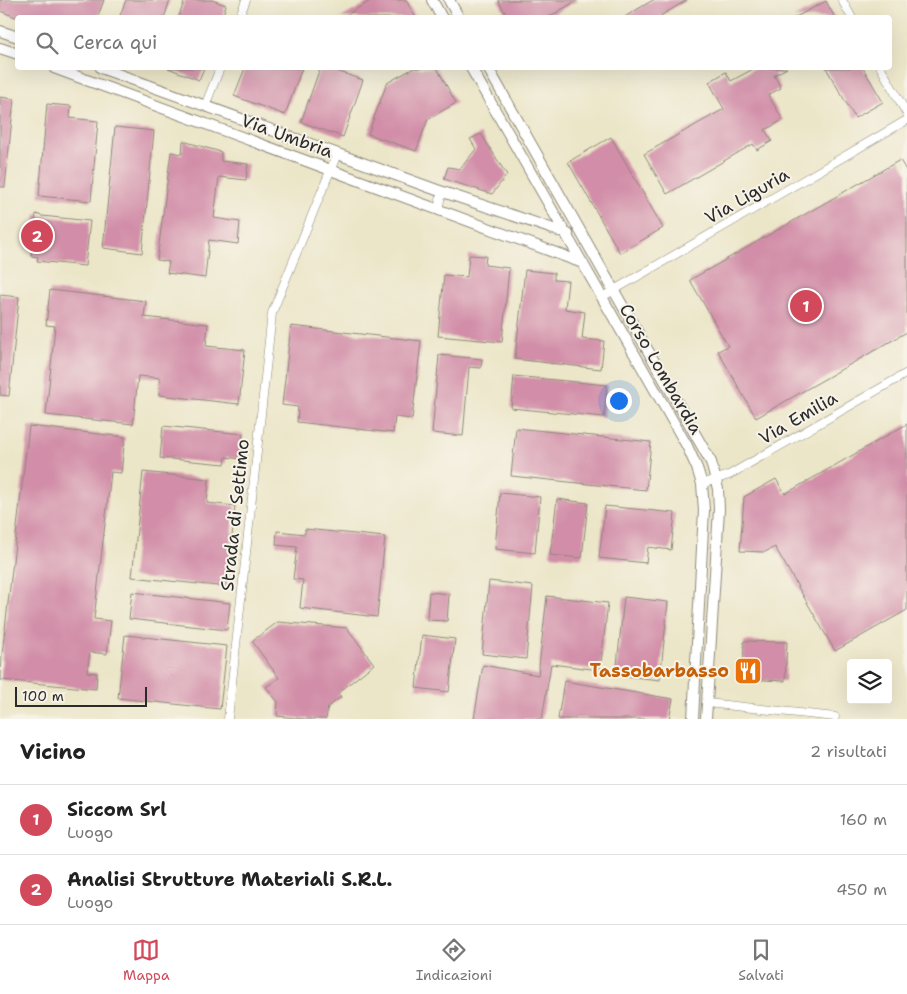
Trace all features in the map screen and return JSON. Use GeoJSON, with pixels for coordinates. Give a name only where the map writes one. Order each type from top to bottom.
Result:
{"type":"FeatureCollection","features":[{"type":"Feature","properties":{"kind":"street"},"geometry":{"type":"LineString","coordinates":[[240,15],[246,0]]}},
{"type":"Feature","properties":{"kind":"street"},"geometry":{"type":"LineString","coordinates":[[432,0],[440,15]]}},
{"type":"Feature","properties":{"kind":"street"},"geometry":{"type":"LineString","coordinates":[[449,0],[457,15]]}},
{"type":"Feature","properties":{"kind":"street"},"geometry":{"type":"LineString","coordinates":[[842,0],[850,15]]}},
{"type":"Feature","properties":{"kind":"street"},"geometry":{"type":"LineString","coordinates":[[0,31],[15,36]]}},
{"type":"Feature","properties":{"kind":"street"},"geometry":{"type":"LineString","coordinates":[[0,48],[15,53]]}},
{"type":"Feature","properties":{"kind":"street","name":"Via Umbria"},"geometry":{"type":"LineString","coordinates":[[60,70],[602,269]]}},
{"type":"Feature","properties":{"kind":"street","name":"Via Umbria"},"geometry":{"type":"LineString","coordinates":[[106,70],[442,192],[586,240]]}},
{"type":"Feature","properties":{"kind":"street"},"geometry":{"type":"LineString","coordinates":[[205,106],[219,70]]}},
{"type":"Feature","properties":{"kind":"street","name":"Corso Lombardia"},"geometry":{"type":"LineString","coordinates":[[472,70],[697,468],[702,484],[704,510],[693,719]]}},
{"type":"Feature","properties":{"kind":"street","name":"Corso Lombardia"},"geometry":{"type":"LineString","coordinates":[[489,70],[711,462],[717,480],[719,508],[706,719]]}},
{"type":"Feature","properties":{"kind":"street"},"geometry":{"type":"LineString","coordinates":[[881,70],[907,114]]}},
{"type":"Feature","properties":{"kind":"street"},"geometry":{"type":"LineString","coordinates":[[124,93],[130,78]]}},
{"type":"Feature","properties":{"kind":"street","name":"Via Liguria"},"geometry":{"type":"LineString","coordinates":[[602,297],[907,120]]}},
{"type":"Feature","properties":{"kind":"street"},"geometry":{"type":"LineString","coordinates":[[521,156],[534,149]]}},
{"type":"Feature","properties":{"kind":"street","name":"Strada di Settimo"},"geometry":{"type":"LineString","coordinates":[[228,719],[272,313],[337,154]]}},
{"type":"Feature","properties":{"kind":"street"},"geometry":{"type":"LineString","coordinates":[[438,209],[442,192]]}},
{"type":"Feature","properties":{"kind":"street","name":"Via Emilia"},"geometry":{"type":"LineString","coordinates":[[702,484],[729,475],[907,373]]}},
{"type":"Feature","properties":{"kind":"street"},"geometry":{"type":"LineString","coordinates":[[654,389],[666,381]]}},
{"type":"Feature","properties":{"kind":"street"},"geometry":{"type":"LineString","coordinates":[[707,703],[835,717]]}},
{"type":"Feature","properties":{"kind":"building"},"geometry":{"type":"Polygon","coordinates":[[[0,0],[104,0],[98,15],[15,15],[15,17],[0,11],[0,0]]]}},
{"type":"Feature","properties":{"kind":"building"},"geometry":{"type":"Polygon","coordinates":[[[126,0],[170,0],[165,15],[120,15],[126,0]]]}},
{"type":"Feature","properties":{"kind":"building"},"geometry":{"type":"Polygon","coordinates":[[[185,0],[212,0],[226,5],[223,15],[179,15],[185,0]]]}},
{"type":"Feature","properties":{"kind":"building"},"geometry":{"type":"Polygon","coordinates":[[[372,0],[406,0],[414,15],[346,15],[372,0]]]}},
{"type":"Feature","properties":{"kind":"building"},"geometry":{"type":"Polygon","coordinates":[[[498,0],[578,0],[552,15],[506,15],[498,0]]]}},
{"type":"Feature","properties":{"kind":"building"},"geometry":{"type":"Polygon","coordinates":[[[653,0],[687,0],[662,15],[628,15],[653,0]]]}},
{"type":"Feature","properties":{"kind":"building"},"geometry":{"type":"Polygon","coordinates":[[[826,1],[833,15],[800,15],[826,1]]]}},
{"type":"Feature","properties":{"kind":"building"},"geometry":{"type":"Polygon","coordinates":[[[173,70],[203,70],[199,80],[173,70]]]}},
{"type":"Feature","properties":{"kind":"building"},"geometry":{"type":"Polygon","coordinates":[[[244,70],[301,70],[285,115],[234,96],[244,70]]]}},
{"type":"Feature","properties":{"kind":"building"},"geometry":{"type":"Polygon","coordinates":[[[319,70],[334,70],[363,80],[343,137],[301,122],[319,70]]]}},
{"type":"Feature","properties":{"kind":"building"},"geometry":{"type":"Polygon","coordinates":[[[410,70],[438,70],[456,103],[428,119],[416,151],[368,134],[387,83],[410,70]]]}},
{"type":"Feature","properties":{"kind":"building"},"geometry":{"type":"Polygon","coordinates":[[[751,70],[783,70],[774,75],[781,88],[768,95],[783,120],[765,130],[772,141],[757,150],[753,144],[667,194],[644,154],[724,109],[709,82],[726,72],[731,81],[751,70]]]}},
{"type":"Feature","properties":{"kind":"building"},"geometry":{"type":"Polygon","coordinates":[[[827,70],[864,70],[883,102],[855,118],[827,70]]]}},
{"type":"Feature","properties":{"kind":"building"},"geometry":{"type":"Polygon","coordinates":[[[0,97],[14,99],[5,187],[0,187],[0,97]]]}},
{"type":"Feature","properties":{"kind":"building"},"geometry":{"type":"Polygon","coordinates":[[[47,104],[71,106],[70,118],[98,121],[91,201],[39,196],[47,104]]]}},
{"type":"Feature","properties":{"kind":"building"},"geometry":{"type":"Polygon","coordinates":[[[115,127],[154,131],[142,253],[103,248],[115,127]]]}},
{"type":"Feature","properties":{"kind":"building"},"geometry":{"type":"Polygon","coordinates":[[[481,134],[507,175],[492,194],[444,179],[448,167],[460,169],[476,149],[470,139],[481,134]]]}},
{"type":"Feature","properties":{"kind":"building"},"geometry":{"type":"Polygon","coordinates":[[[611,137],[663,228],[620,253],[568,162],[611,137]]]}},
{"type":"Feature","properties":{"kind":"building"},"geometry":{"type":"Polygon","coordinates":[[[183,141],[221,152],[221,161],[248,164],[246,180],[219,177],[214,218],[240,222],[238,244],[209,240],[205,278],[167,273],[169,262],[157,260],[171,152],[182,154],[183,141]]]}},
{"type":"Feature","properties":{"kind":"building"},"geometry":{"type":"Polygon","coordinates":[[[900,160],[907,172],[907,332],[756,418],[718,351],[728,346],[690,280],[900,160]]]}},
{"type":"Feature","properties":{"kind":"building"},"geometry":{"type":"Polygon","coordinates":[[[36,214],[90,221],[85,266],[37,261],[38,257],[31,256],[36,214]]]}},
{"type":"Feature","properties":{"kind":"building"},"geometry":{"type":"Polygon","coordinates":[[[469,255],[486,256],[485,265],[509,268],[502,342],[438,336],[444,275],[467,277],[469,255]]]}},
{"type":"Feature","properties":{"kind":"building"},"geometry":{"type":"Polygon","coordinates":[[[525,270],[554,273],[554,280],[568,281],[565,309],[585,312],[582,339],[604,341],[601,369],[515,359],[525,270]]]}},
{"type":"Feature","properties":{"kind":"building"},"geometry":{"type":"Polygon","coordinates":[[[50,290],[146,301],[144,317],[208,324],[206,346],[245,350],[239,404],[159,395],[160,378],[138,376],[133,424],[46,415],[55,326],[46,325],[50,290]]]}},
{"type":"Feature","properties":{"kind":"building"},"geometry":{"type":"Polygon","coordinates":[[[0,295],[19,297],[9,396],[0,395],[0,295]]]}},
{"type":"Feature","properties":{"kind":"building"},"geometry":{"type":"Polygon","coordinates":[[[291,326],[421,341],[412,419],[395,417],[393,433],[297,422],[298,407],[282,405],[291,326]]]}},
{"type":"Feature","properties":{"kind":"building"},"geometry":{"type":"Polygon","coordinates":[[[439,355],[482,359],[481,368],[469,367],[463,436],[432,433],[439,355]]]}},
{"type":"Feature","properties":{"kind":"building"},"geometry":{"type":"Polygon","coordinates":[[[514,376],[607,385],[604,417],[511,408],[514,376]]]}},
{"type":"Feature","properties":{"kind":"building"},"geometry":{"type":"Polygon","coordinates":[[[907,424],[907,610],[835,651],[775,547],[765,552],[740,551],[744,497],[776,479],[785,494],[907,424]]]}},
{"type":"Feature","properties":{"kind":"building"},"geometry":{"type":"Polygon","coordinates":[[[29,426],[125,437],[121,473],[111,472],[94,619],[111,621],[107,654],[90,652],[87,672],[97,673],[96,689],[1,680],[2,654],[29,426]]]}},
{"type":"Feature","properties":{"kind":"building"},"geometry":{"type":"Polygon","coordinates":[[[163,426],[243,434],[241,459],[226,457],[225,464],[160,458],[163,426]]]}},
{"type":"Feature","properties":{"kind":"building"},"geometry":{"type":"Polygon","coordinates":[[[516,428],[651,442],[646,490],[511,476],[516,428]]]}},
{"type":"Feature","properties":{"kind":"building"},"geometry":{"type":"Polygon","coordinates":[[[143,472],[209,479],[207,503],[235,506],[227,587],[132,577],[143,472]]]}},
{"type":"Feature","properties":{"kind":"building"},"geometry":{"type":"Polygon","coordinates":[[[500,493],[540,497],[535,553],[495,549],[500,493]]]}},
{"type":"Feature","properties":{"kind":"building"},"geometry":{"type":"Polygon","coordinates":[[[557,499],[588,503],[582,558],[550,555],[557,499]]]}},
{"type":"Feature","properties":{"kind":"building"},"geometry":{"type":"Polygon","coordinates":[[[605,506],[675,513],[671,550],[648,547],[646,563],[599,558],[605,506]]]}},
{"type":"Feature","properties":{"kind":"building"},"geometry":{"type":"Polygon","coordinates":[[[305,529],[385,537],[377,617],[300,608],[303,580],[293,579],[297,547],[276,545],[277,531],[305,534],[305,529]]]}},
{"type":"Feature","properties":{"kind":"building"},"geometry":{"type":"Polygon","coordinates":[[[489,581],[533,586],[526,659],[482,654],[489,581]]]}},
{"type":"Feature","properties":{"kind":"building"},"geometry":{"type":"Polygon","coordinates":[[[132,592],[230,603],[227,630],[129,619],[132,592]]]}},
{"type":"Feature","properties":{"kind":"building"},"geometry":{"type":"Polygon","coordinates":[[[429,592],[449,594],[447,621],[427,620],[429,592]]]}},
{"type":"Feature","properties":{"kind":"building"},"geometry":{"type":"Polygon","coordinates":[[[547,596],[608,603],[600,670],[551,664],[542,719],[474,719],[483,665],[538,675],[547,596]]]}},
{"type":"Feature","properties":{"kind":"building"},"geometry":{"type":"Polygon","coordinates":[[[624,597],[668,602],[660,680],[616,675],[624,597]]]}},
{"type":"Feature","properties":{"kind":"building"},"geometry":{"type":"Polygon","coordinates":[[[278,622],[347,628],[374,664],[338,693],[341,697],[328,707],[326,719],[277,716],[278,702],[266,687],[279,678],[252,641],[278,622]]]}},
{"type":"Feature","properties":{"kind":"building"},"geometry":{"type":"Polygon","coordinates":[[[125,635],[227,646],[220,709],[118,698],[125,635]]]}},
{"type":"Feature","properties":{"kind":"building"},"geometry":{"type":"Polygon","coordinates":[[[422,635],[455,639],[449,692],[416,688],[422,635]]]}},
{"type":"Feature","properties":{"kind":"building"},"geometry":{"type":"Polygon","coordinates":[[[744,641],[787,642],[785,681],[743,679],[744,641]]]}},
{"type":"Feature","properties":{"kind":"building"},"geometry":{"type":"Polygon","coordinates":[[[564,681],[673,699],[669,719],[558,719],[564,681]]]}},
{"type":"Feature","properties":{"kind":"place","name":"Analisi Strutture Materiali S.R.L."},"geometry":{"type":"Point","coordinates":[37,236]}},
{"type":"Feature","properties":{"kind":"place","name":"Siccom Srl"},"geometry":{"type":"Point","coordinates":[806,306]}},
{"type":"Feature","properties":{"kind":"place","name":"Tassobarbasso"},"geometry":{"type":"Point","coordinates":[748,671]}}]}
